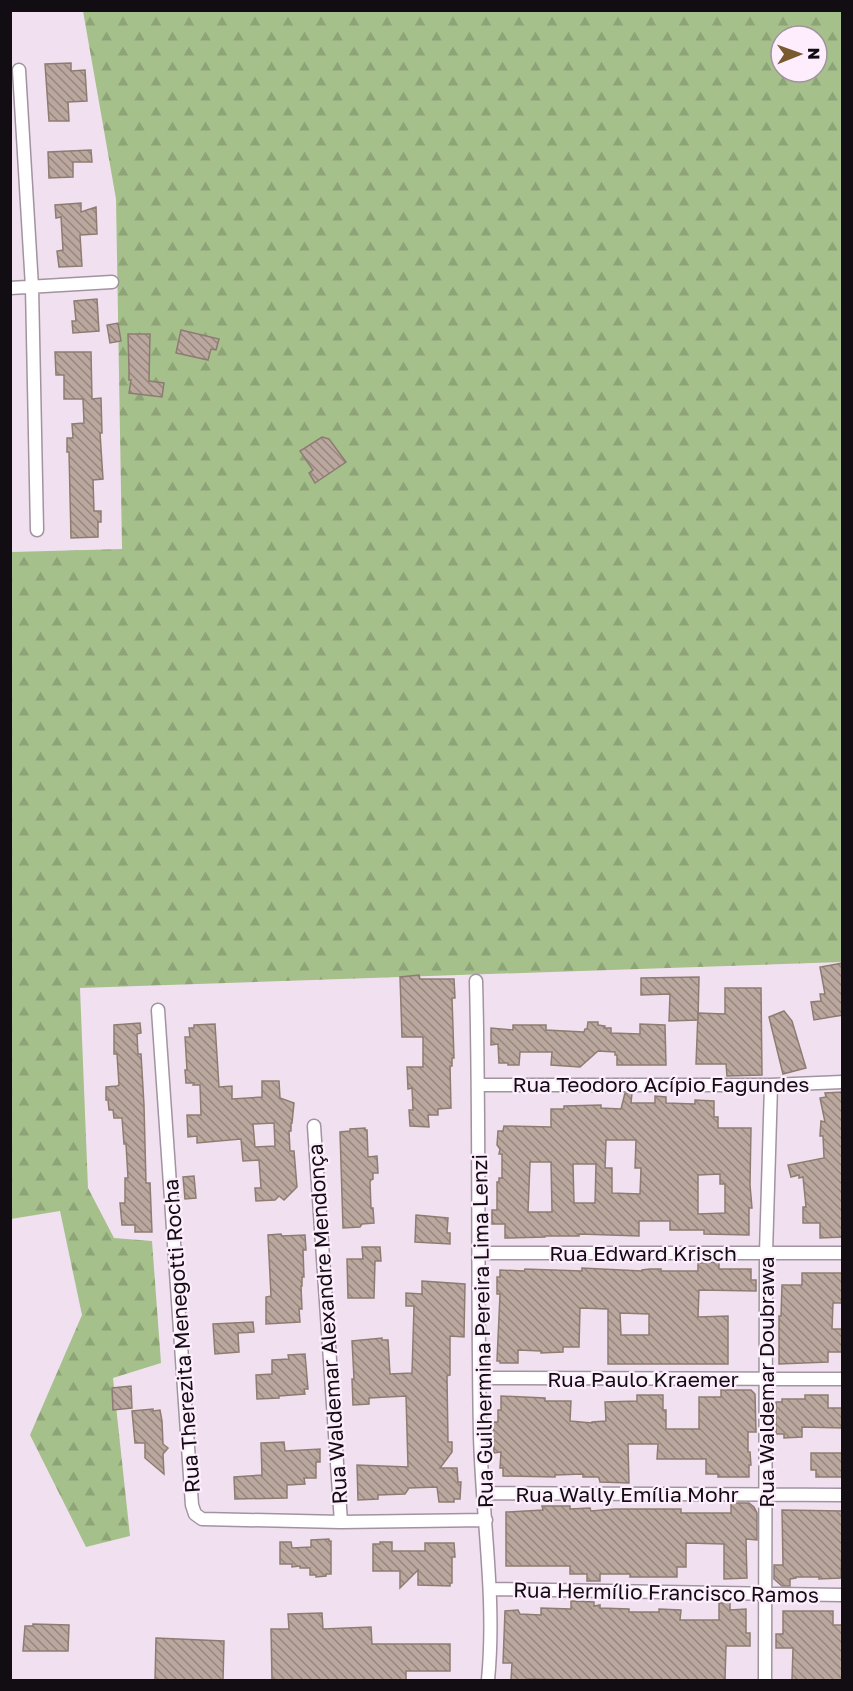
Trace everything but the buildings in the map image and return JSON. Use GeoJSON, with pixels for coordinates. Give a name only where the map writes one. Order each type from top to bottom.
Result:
{"type":"FeatureCollection","features":[{"type":"Feature","properties":{"kind":"street"},"geometry":{"type":"LineString","coordinates":[[19,70],[32,287],[37,530]]}},
{"type":"Feature","properties":{"kind":"street"},"geometry":{"type":"LineString","coordinates":[[10,288],[112,282]]}},
{"type":"Feature","properties":{"kind":"street","name":"Rua Guilhermina Pereira Lima Lenzi"},"geometry":{"type":"LineString","coordinates":[[476,981],[479,1085],[480,1378],[483,1493],[491,1633],[488,1680]]}},
{"type":"Feature","properties":{"kind":"street","name":"Rua Therezita Menegotti Rocha"},"geometry":{"type":"LineString","coordinates":[[158,1010],[195,1514],[202,1519],[341,1522],[486,1520]]}},
{"type":"Feature","properties":{"kind":"street","name":"Rua Teodoro Acípio Fagundes"},"geometry":{"type":"LineString","coordinates":[[479,1085],[843,1082]]}},
{"type":"Feature","properties":{"kind":"street","name":"Rua Waldemar Doubrawa"},"geometry":{"type":"LineString","coordinates":[[765,1680],[766,1253],[771,1084]]}},
{"type":"Feature","properties":{"kind":"street","name":"Rua Waldemar Alexandre Mendonça"},"geometry":{"type":"LineString","coordinates":[[314,1126],[341,1522]]}},
{"type":"Feature","properties":{"kind":"street","name":"Rua Edward Krisch"},"geometry":{"type":"LineString","coordinates":[[480,1253],[843,1253]]}},
{"type":"Feature","properties":{"kind":"street","name":"Rua Paulo Kraemer"},"geometry":{"type":"LineString","coordinates":[[480,1378],[843,1379]]}},
{"type":"Feature","properties":{"kind":"street","name":"Rua Wally Emília Mohr"},"geometry":{"type":"LineString","coordinates":[[483,1493],[843,1495]]}},
{"type":"Feature","properties":{"kind":"street","name":"Rua Hermílio Francisco Ramos"},"geometry":{"type":"LineString","coordinates":[[490,1589],[843,1595]]}},
{"type":"Feature","properties":{"kind":"green space"},"geometry":{"type":"Polygon","coordinates":[[[83,11],[842,11],[842,962],[80,988],[88,1188],[114,1238],[152,1241],[161,1363],[113,1378],[130,1536],[86,1547],[30,1435],[82,1315],[60,1211],[11,1219],[11,552],[122,549],[116,199],[83,11]]]}}]}
